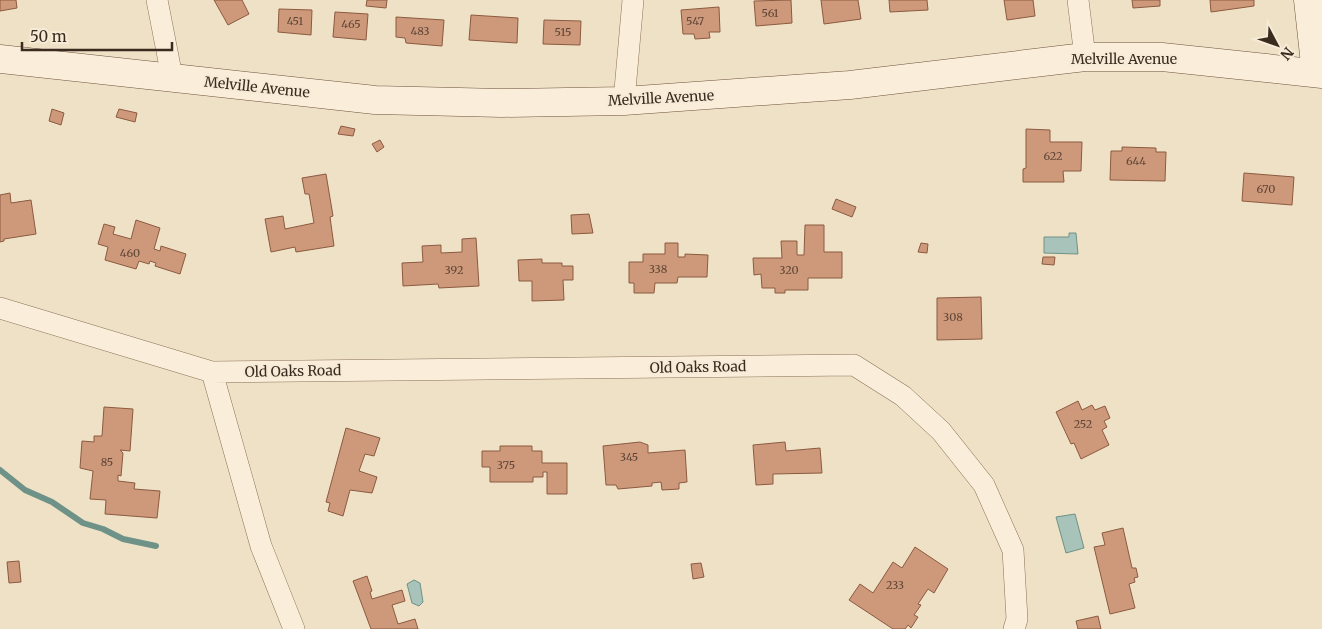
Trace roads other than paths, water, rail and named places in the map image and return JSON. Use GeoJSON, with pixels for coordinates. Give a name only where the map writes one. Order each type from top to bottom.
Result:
{"type":"FeatureCollection","features":[{"type":"Feature","properties":{"kind":"street"},"geometry":{"type":"LineString","coordinates":[[157,0],[172,77]]}},
{"type":"Feature","properties":{"kind":"street"},"geometry":{"type":"LineString","coordinates":[[624,101],[633,0]]}},
{"type":"Feature","properties":{"kind":"street"},"geometry":{"type":"LineString","coordinates":[[1078,0],[1084,57]]}},
{"type":"Feature","properties":{"kind":"street"},"geometry":{"type":"LineString","coordinates":[[1308,0],[1319,73]]}},
{"type":"Feature","properties":{"kind":"street","name":"Melville Avenue"},"geometry":{"type":"LineString","coordinates":[[0,59],[375,100],[502,103],[624,101],[850,85],[1084,57],[1162,57],[1319,73]]}},
{"type":"Feature","properties":{"kind":"street","name":"Old Oaks Road"},"geometry":{"type":"LineString","coordinates":[[0,308],[212,372],[854,365],[903,396],[941,430],[984,485],[1013,550],[1017,619],[1014,629]]}},
{"type":"Feature","properties":{"kind":"street"},"geometry":{"type":"LineString","coordinates":[[212,372],[261,546],[294,629]]}},
{"type":"Feature","properties":{"kind":"water"},"geometry":{"type":"Polygon","coordinates":[[[1069,233],[1076,233],[1078,254],[1044,253],[1044,237],[1069,237],[1069,233]]]}},
{"type":"Feature","properties":{"kind":"water"},"geometry":{"type":"Polygon","coordinates":[[[1075,514],[1084,548],[1066,553],[1056,517],[1075,514]]]}},
{"type":"Feature","properties":{"kind":"water"},"geometry":{"type":"Polygon","coordinates":[[[414,580],[420,583],[423,602],[419,606],[412,603],[407,584],[414,580]]]}},
{"type":"Feature","properties":{"kind":"waterway"},"geometry":{"type":"LineString","coordinates":[[0,470],[25,490],[52,502],[83,523],[103,529],[123,539],[156,546]]}}]}
